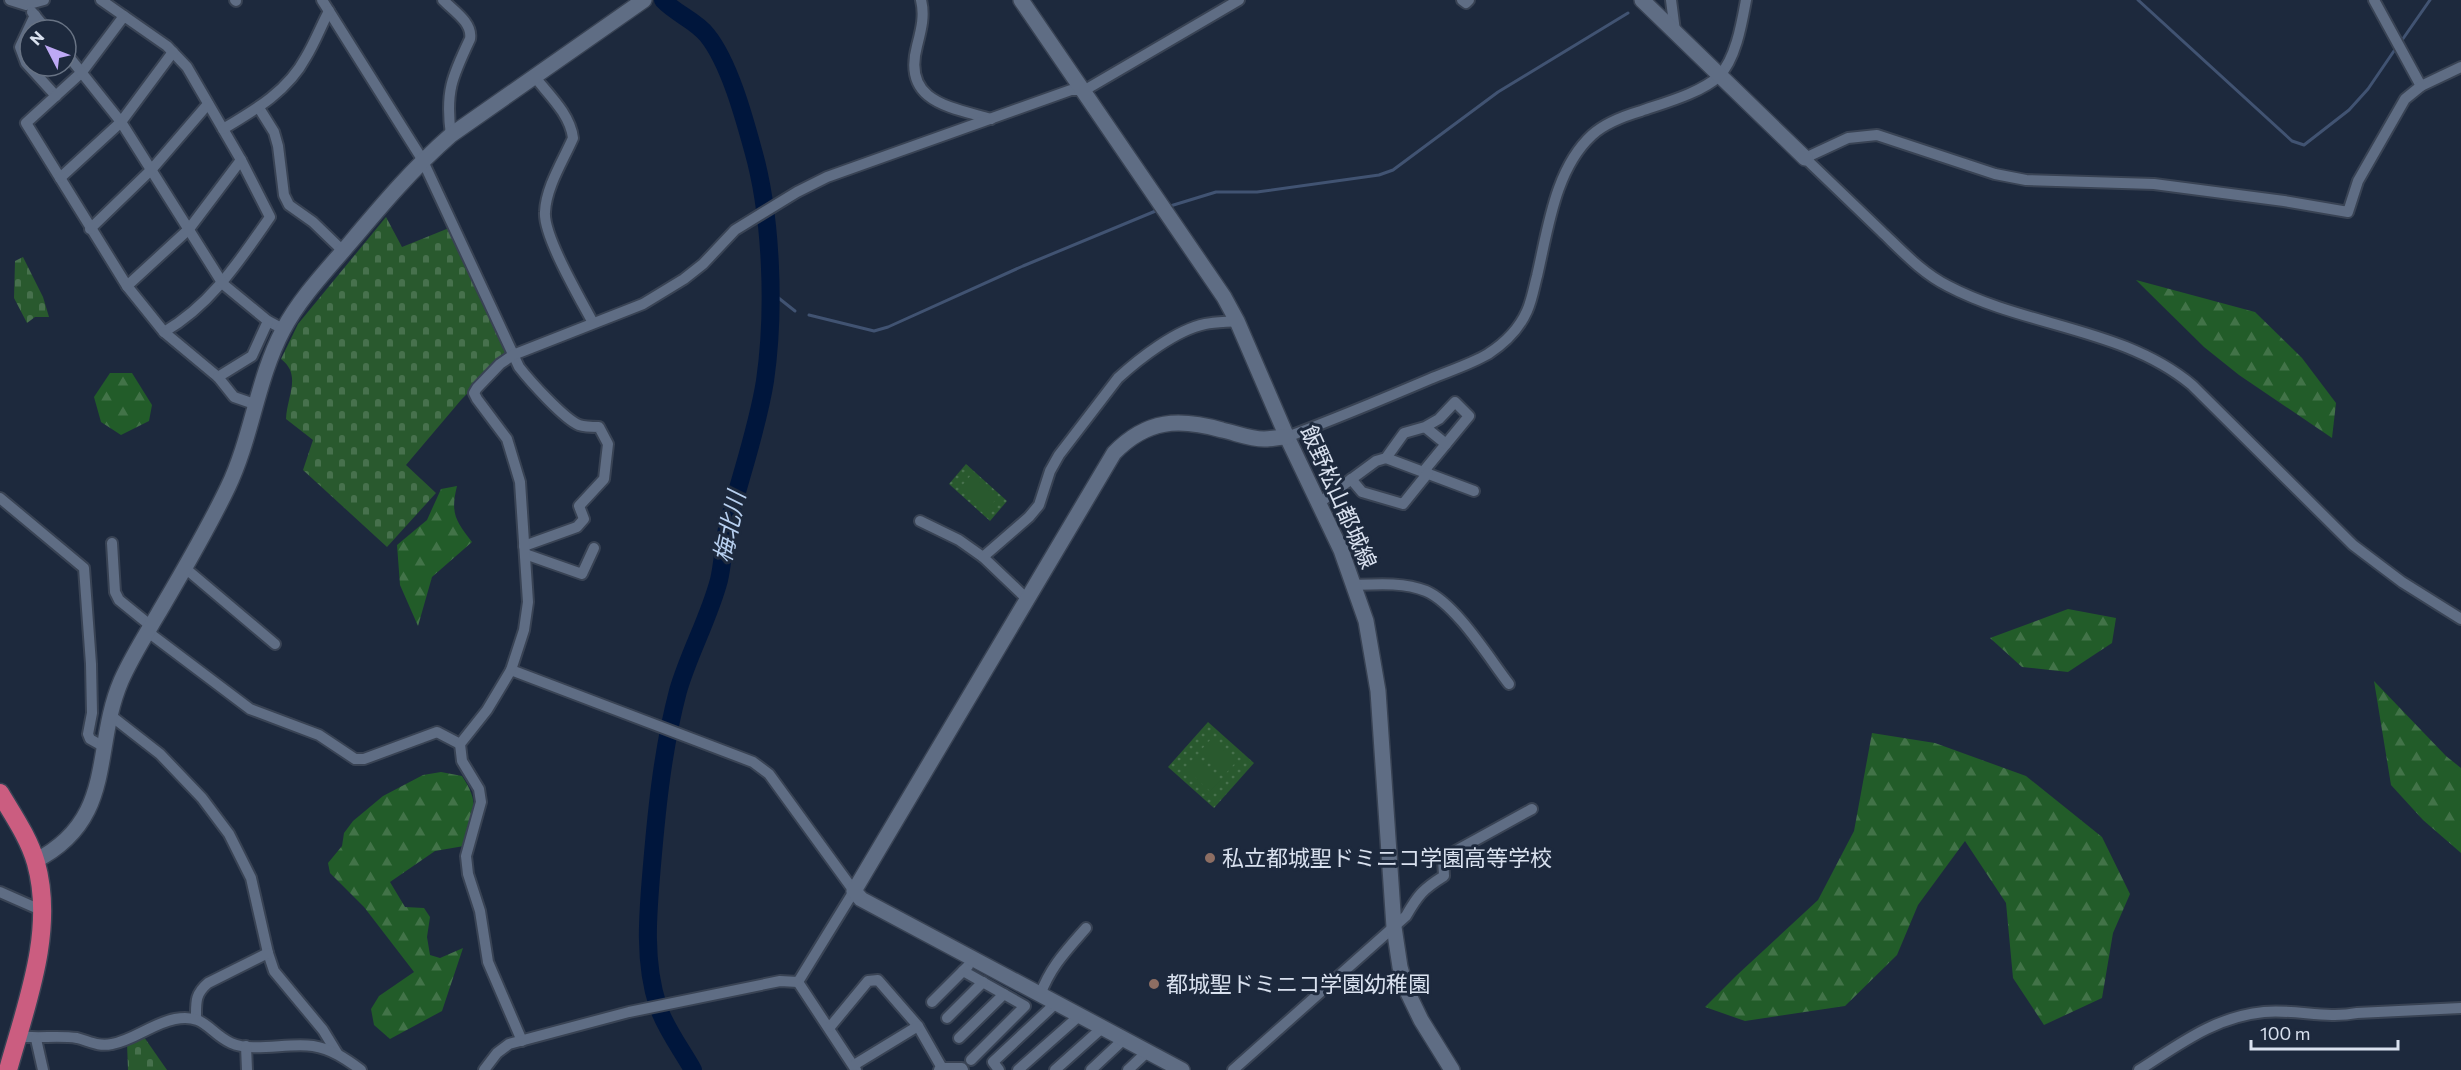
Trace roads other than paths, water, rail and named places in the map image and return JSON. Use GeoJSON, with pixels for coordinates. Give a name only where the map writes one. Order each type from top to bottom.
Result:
{"type":"FeatureCollection","features":[{"type":"Feature","properties":{"kind":"highway"},"geometry":{"type":"LineString","coordinates":[[0,793],[35,861],[41,886],[43,911],[27,1037],[8,1070]]}},
{"type":"Feature","properties":{"kind":"street"},"geometry":{"type":"LineString","coordinates":[[10,0],[26,5],[37,18]]}},
{"type":"Feature","properties":{"kind":"street"},"geometry":{"type":"LineString","coordinates":[[26,5],[44,0]]}},
{"type":"Feature","properties":{"kind":"street"},"geometry":{"type":"LineString","coordinates":[[101,0],[173,52],[187,67],[241,160],[270,217],[223,284],[181,323],[164,332]]}},
{"type":"Feature","properties":{"kind":"street"},"geometry":{"type":"LineString","coordinates":[[322,0],[422,159],[519,367],[538,389],[579,425],[599,427],[608,444],[604,479],[579,506],[584,519],[582,523],[578,527],[524,550]]}},
{"type":"Feature","properties":{"kind":"street"},"geometry":{"type":"LineString","coordinates":[[443,0],[467,24],[471,32],[470,39],[451,79],[448,113],[450,135]]}},
{"type":"Feature","properties":{"kind":"street"},"geometry":{"type":"LineString","coordinates":[[921,0],[923,27],[913,64],[915,76],[922,89],[931,99],[992,119]]}},
{"type":"Feature","properties":{"kind":"street","name":"飯野松山都城線"},"geometry":{"type":"LineString","coordinates":[[1021,0],[1218,287],[1237,321],[1287,437],[1341,550],[1366,621],[1378,691],[1394,927],[1400,967],[1407,991],[1426,1031],[1452,1070]]}},
{"type":"Feature","properties":{"kind":"street"},"geometry":{"type":"LineString","coordinates":[[522,1041],[489,962],[480,911],[468,874],[466,856],[481,802],[479,789],[462,761],[460,744],[483,717],[511,670],[524,630],[528,603],[520,482],[501,430],[474,393],[500,364],[513,355],[644,304],[703,264],[740,228],[791,196],[827,177],[1071,90],[1084,90],[1239,0]]}},
{"type":"Feature","properties":{"kind":"street"},"geometry":{"type":"LineString","coordinates":[[1462,0],[1466,3],[1469,0]]}},
{"type":"Feature","properties":{"kind":"street"},"geometry":{"type":"LineString","coordinates":[[1642,0],[1915,263],[1947,286],[2003,309],[2124,347],[2154,359],[2175,371],[2353,545],[2402,582],[2461,619]]}},
{"type":"Feature","properties":{"kind":"street"},"geometry":{"type":"LineString","coordinates":[[1671,0],[1675,31]]}},
{"type":"Feature","properties":{"kind":"street"},"geometry":{"type":"LineString","coordinates":[[798,982],[1107,463],[1123,444],[1150,427],[1186,422],[1264,439],[1287,437],[1488,354],[1520,325],[1529,308],[1555,206],[1563,180],[1576,152],[1604,126],[1625,116],[1677,98],[1720,76],[1733,52],[1746,0]]}},
{"type":"Feature","properties":{"kind":"street"},"geometry":{"type":"LineString","coordinates":[[2374,0],[2421,86]]}},
{"type":"Feature","properties":{"kind":"street"},"geometry":{"type":"LineString","coordinates":[[35,861],[51,853],[79,824],[99,785],[110,715],[120,683],[228,488],[273,352],[284,329],[305,296],[422,159],[450,135],[638,2]]}},
{"type":"Feature","properties":{"kind":"street"},"geometry":{"type":"LineString","coordinates":[[223,129],[259,108],[278,92],[306,59],[329,11]]}},
{"type":"Feature","properties":{"kind":"street"},"geometry":{"type":"LineString","coordinates":[[35,15],[20,47],[26,63],[56,96]]}},
{"type":"Feature","properties":{"kind":"street"},"geometry":{"type":"LineString","coordinates":[[124,16],[82,72],[26,123],[127,286],[164,332],[218,377],[234,397],[257,405]]}},
{"type":"Feature","properties":{"kind":"street"},"geometry":{"type":"LineString","coordinates":[[60,178],[121,122],[173,52]]}},
{"type":"Feature","properties":{"kind":"street"},"geometry":{"type":"LineString","coordinates":[[78,67],[121,122],[223,284],[268,321],[284,329]]}},
{"type":"Feature","properties":{"kind":"street"},"geometry":{"type":"LineString","coordinates":[[1805,158],[1848,138],[1877,135],[1995,174],[2025,180],[2154,184],[2348,212],[2358,181],[2405,99],[2421,86],[2461,67]]}},
{"type":"Feature","properties":{"kind":"street"},"geometry":{"type":"LineString","coordinates":[[534,76],[568,120],[572,129],[573,138],[548,195],[544,214],[549,234],[593,323]]}},
{"type":"Feature","properties":{"kind":"street"},"geometry":{"type":"LineString","coordinates":[[90,229],[152,169],[208,104]]}},
{"type":"Feature","properties":{"kind":"street"},"geometry":{"type":"LineString","coordinates":[[259,108],[274,132],[284,195],[289,205],[313,222],[343,251]]}},
{"type":"Feature","properties":{"kind":"street"},"geometry":{"type":"LineString","coordinates":[[127,286],[189,230],[241,160]]}},
{"type":"Feature","properties":{"kind":"street"},"geometry":{"type":"LineString","coordinates":[[218,377],[252,356],[268,321]]}},
{"type":"Feature","properties":{"kind":"street"},"geometry":{"type":"LineString","coordinates":[[983,557],[1029,517],[1039,505],[1050,471],[1059,455],[1118,378],[1184,331],[1205,324],[1237,321]]}},
{"type":"Feature","properties":{"kind":"street"},"geometry":{"type":"LineString","coordinates":[[1351,479],[1362,492],[1403,504],[1469,416],[1455,402],[1440,419],[1425,427],[1404,433],[1386,458]]}},
{"type":"Feature","properties":{"kind":"street"},"geometry":{"type":"LineString","coordinates":[[1425,427],[1446,444]]}},
{"type":"Feature","properties":{"kind":"street"},"geometry":{"type":"LineString","coordinates":[[1319,503],[1376,460],[1386,458],[1474,490]]}},
{"type":"Feature","properties":{"kind":"street"},"geometry":{"type":"LineString","coordinates":[[0,498],[84,568],[92,713],[88,734],[90,739],[105,748]]}},
{"type":"Feature","properties":{"kind":"street"},"geometry":{"type":"LineString","coordinates":[[920,521],[959,540],[983,557],[1027,599]]}},
{"type":"Feature","properties":{"kind":"street"},"geometry":{"type":"LineString","coordinates":[[112,543],[115,592],[119,600],[149,629],[250,709],[319,735],[355,759],[364,759],[437,732],[460,744]]}},
{"type":"Feature","properties":{"kind":"street"},"geometry":{"type":"LineString","coordinates":[[524,550],[582,574],[594,548]]}},
{"type":"Feature","properties":{"kind":"street"},"geometry":{"type":"LineString","coordinates":[[185,568],[275,644]]}},
{"type":"Feature","properties":{"kind":"street"},"geometry":{"type":"LineString","coordinates":[[1353,585],[1393,584],[1426,591],[1439,599],[1455,614],[1509,684]]}},
{"type":"Feature","properties":{"kind":"street"},"geometry":{"type":"LineString","coordinates":[[511,670],[763,768],[861,899],[969,965],[1040,995],[1148,1052],[1164,1066],[1182,1070]]}},
{"type":"Feature","properties":{"kind":"street"},"geometry":{"type":"LineString","coordinates":[[110,715],[175,768],[202,798],[229,834],[251,878],[267,953],[281,981],[323,1030],[337,1053]]}},
{"type":"Feature","properties":{"kind":"street"},"geometry":{"type":"LineString","coordinates":[[1233,1070],[1406,916],[1412,902],[1423,889],[1444,876],[1443,858],[1532,810]]}},
{"type":"Feature","properties":{"kind":"street"},"geometry":{"type":"LineString","coordinates":[[0,892],[43,911]]}},
{"type":"Feature","properties":{"kind":"street"},"geometry":{"type":"LineString","coordinates":[[1040,995],[1048,973],[1086,928]]}},
{"type":"Feature","properties":{"kind":"street"},"geometry":{"type":"LineString","coordinates":[[196,1018],[196,996],[201,989],[208,983],[267,953]]}},
{"type":"Feature","properties":{"kind":"street"},"geometry":{"type":"LineString","coordinates":[[969,965],[983,982],[1025,1006],[971,1060]]}},
{"type":"Feature","properties":{"kind":"street"},"geometry":{"type":"LineString","coordinates":[[932,1002],[969,965]]}},
{"type":"Feature","properties":{"kind":"street"},"geometry":{"type":"LineString","coordinates":[[830,1027],[868,981],[878,980],[918,1026],[940,1069],[963,1070]]}},
{"type":"Feature","properties":{"kind":"street"},"geometry":{"type":"LineString","coordinates":[[484,1070],[497,1053],[509,1044],[628,1012],[780,981],[798,982]]}},
{"type":"Feature","properties":{"kind":"street"},"geometry":{"type":"LineString","coordinates":[[798,982],[855,1067],[918,1026]]}},
{"type":"Feature","properties":{"kind":"street"},"geometry":{"type":"LineString","coordinates":[[947,1018],[983,982]]}},
{"type":"Feature","properties":{"kind":"street"},"geometry":{"type":"LineString","coordinates":[[959,1038],[1004,994]]}},
{"type":"Feature","properties":{"kind":"street"},"geometry":{"type":"LineString","coordinates":[[999,1070],[993,1062],[1056,1004]]}},
{"type":"Feature","properties":{"kind":"street"},"geometry":{"type":"LineString","coordinates":[[2139,1070],[2212,1024],[2263,1012],[2342,1016],[2357,1013],[2461,1008]]}},
{"type":"Feature","properties":{"kind":"street"},"geometry":{"type":"LineString","coordinates":[[1018,1070],[1079,1016]]}},
{"type":"Feature","properties":{"kind":"street"},"geometry":{"type":"LineString","coordinates":[[43,1070],[27,1037],[78,1038],[94,1045],[114,1044],[175,1019],[196,1018],[232,1043],[246,1046],[313,1046],[337,1053],[361,1070]]}},
{"type":"Feature","properties":{"kind":"street"},"geometry":{"type":"LineString","coordinates":[[1055,1070],[1102,1028]]}},
{"type":"Feature","properties":{"kind":"street"},"geometry":{"type":"LineString","coordinates":[[1091,1070],[1124,1039]]}},
{"type":"Feature","properties":{"kind":"street"},"geometry":{"type":"LineString","coordinates":[[246,1046],[248,1070]]}},
{"type":"Feature","properties":{"kind":"street"},"geometry":{"type":"LineString","coordinates":[[1128,1070],[1148,1052]]}},
{"type":"Feature","properties":{"kind":"waterway","name":"梅北川"},"geometry":{"type":"LineString","coordinates":[[663,0],[707,35],[715,46],[735,90],[759,176],[768,234],[771,295],[768,354],[762,400],[727,529],[719,580],[678,691],[661,777],[654,843],[648,918],[648,954],[653,989],[669,1031],[693,1070]]}},
{"type":"Feature","properties":{"kind":"waterway"},"geometry":{"type":"LineString","coordinates":[[2138,0],[2292,141],[2304,145],[2349,110],[2368,89],[2396,48]]}},
{"type":"Feature","properties":{"kind":"waterway"},"geometry":{"type":"LineString","coordinates":[[2400,43],[2430,0]]}},
{"type":"Feature","properties":{"kind":"waterway"},"geometry":{"type":"LineString","coordinates":[[1167,207],[1216,192],[1257,192],[1379,175],[1393,170],[1498,92],[1628,13]]}},
{"type":"Feature","properties":{"kind":"waterway"},"geometry":{"type":"LineString","coordinates":[[809,315],[874,331],[888,327],[1023,266],[1158,210]]}},
{"type":"Feature","properties":{"kind":"waterway"},"geometry":{"type":"LineString","coordinates":[[771,292],[795,311]]}},
{"type":"Feature","properties":{"kind":"waterway","name":"梅北川"},"geometry":{"type":"LineString","coordinates":[[689,1070],[692,1067]]}},
{"type":"Feature","properties":{"kind":"place","name":"私立都城聖ドミニコ学園高等学校"},"geometry":{"type":"Point","coordinates":[1210,858]}},
{"type":"Feature","properties":{"kind":"place","name":"都城聖ドミニコ学園幼稚園"},"geometry":{"type":"Point","coordinates":[1154,984]}}]}
